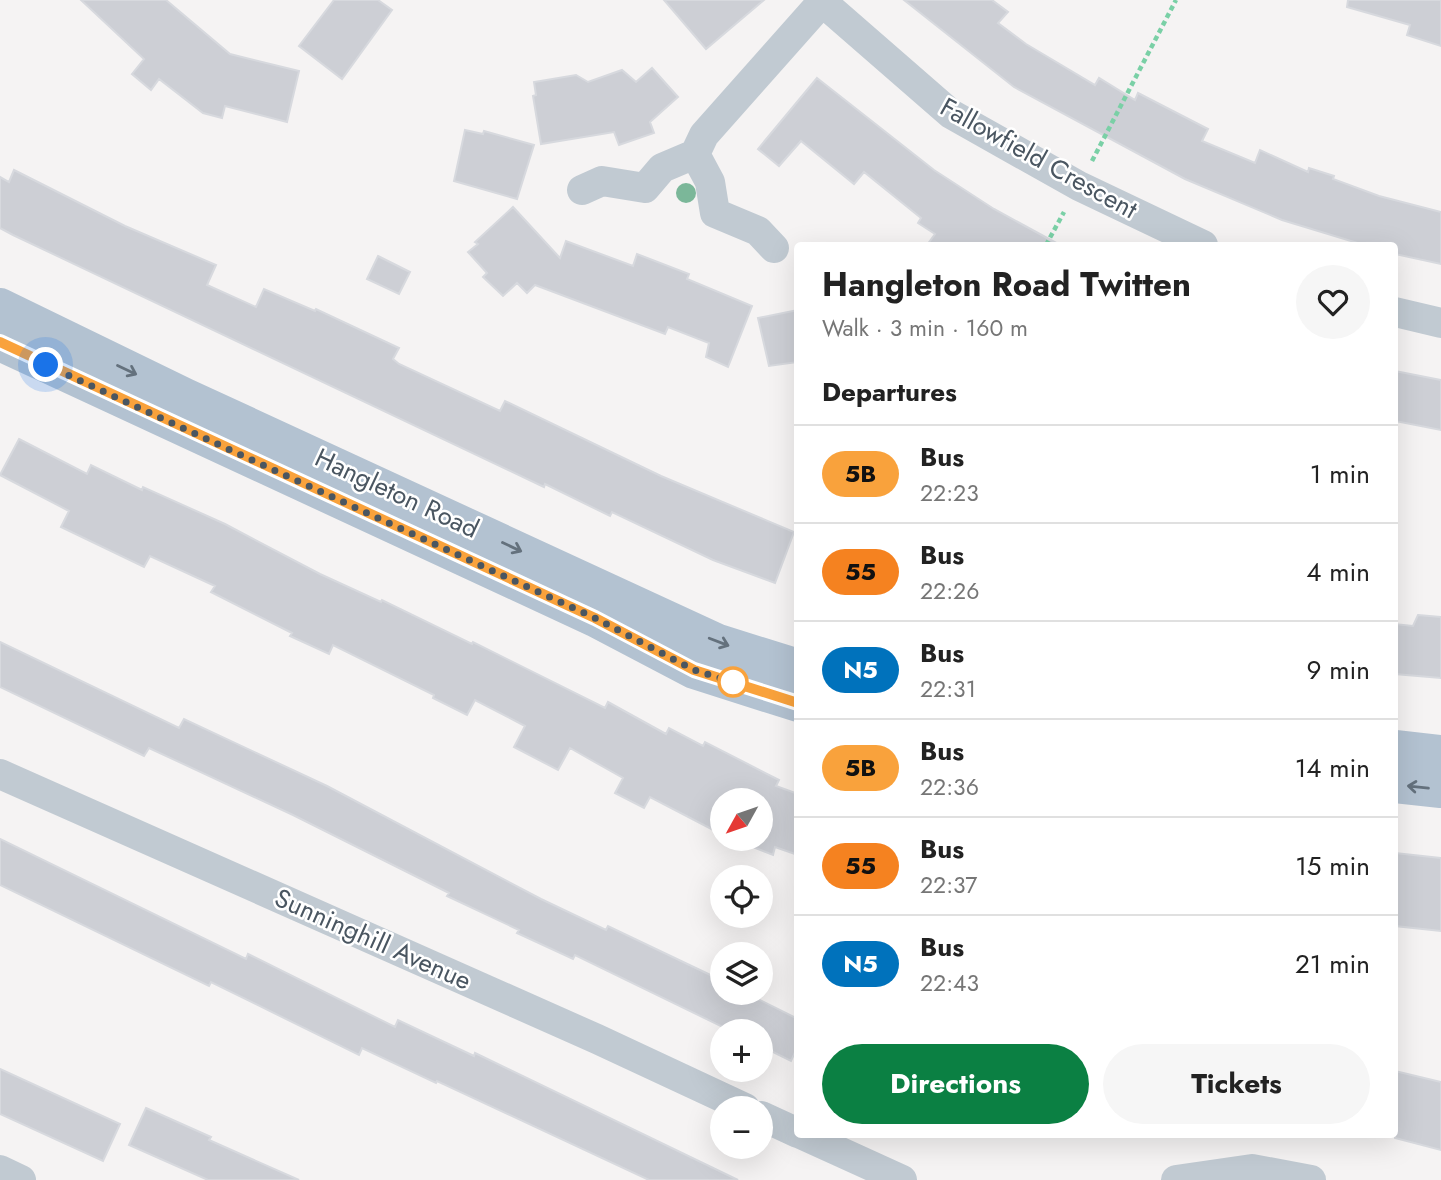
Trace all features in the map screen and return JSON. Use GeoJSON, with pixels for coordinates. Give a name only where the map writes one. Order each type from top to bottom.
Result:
{"type":"FeatureCollection","features":[{"type":"Feature","properties":{"kind":"main road","name":"Hangleton Road"},"geometry":{"type":"LineString","coordinates":[[0,307],[75,362]]}},
{"type":"Feature","properties":{"kind":"main road","name":"Hangleton Road"},"geometry":{"type":"LineString","coordinates":[[0,342],[75,362],[602,605],[794,667]]}},
{"type":"Feature","properties":{"kind":"main road","name":"Hangleton Road"},"geometry":{"type":"LineString","coordinates":[[602,605],[694,670],[794,702]]}},
{"type":"Feature","properties":{"kind":"main road"},"geometry":{"type":"LineString","coordinates":[[1398,749],[1441,754]]}},
{"type":"Feature","properties":{"kind":"main road"},"geometry":{"type":"LineString","coordinates":[[1398,784],[1441,789]]}},
{"type":"Feature","properties":{"kind":"street","name":"Fallowfield Crescent"},"geometry":{"type":"LineString","coordinates":[[821,1],[951,114],[1079,186],[1197,242]]}},
{"type":"Feature","properties":{"kind":"street"},"geometry":{"type":"LineString","coordinates":[[582,190],[602,181],[645,188],[662,168],[695,154],[704,135],[821,1]]}},
{"type":"Feature","properties":{"kind":"street"},"geometry":{"type":"LineString","coordinates":[[695,154],[710,182],[715,213],[758,231],[774,248]]}},
{"type":"Feature","properties":{"kind":"street"},"geometry":{"type":"LineString","coordinates":[[1398,313],[1441,323]]}},
{"type":"Feature","properties":{"kind":"street","name":"Sunninghill Avenue"},"geometry":{"type":"LineString","coordinates":[[0,774],[719,1096]]}},
{"type":"Feature","properties":{"kind":"street"},"geometry":{"type":"LineString","coordinates":[[773,1121],[794,1131]]}},
{"type":"Feature","properties":{"kind":"street"},"geometry":{"type":"LineString","coordinates":[[810,1138],[902,1180]]}},
{"type":"Feature","properties":{"kind":"street"},"geometry":{"type":"LineString","coordinates":[[0,1170],[22,1180]]}},
{"type":"Feature","properties":{"kind":"street"},"geometry":{"type":"LineString","coordinates":[[1176,1180],[1252,1170],[1311,1180]]}},
{"type":"Feature","properties":{"kind":"path"},"geometry":{"type":"LineString","coordinates":[[1048,242],[1176,0]]}},
{"type":"Feature","properties":{"kind":"building"},"geometry":{"type":"Polygon","coordinates":[[[81,0],[166,0],[230,54],[299,71],[287,122],[225,106],[222,118],[203,113],[159,79],[151,90],[132,74],[144,59],[81,0]]]}},
{"type":"Feature","properties":{"kind":"building"},"geometry":{"type":"Polygon","coordinates":[[[334,0],[378,0],[392,10],[342,79],[299,46],[334,0]]]}},
{"type":"Feature","properties":{"kind":"building"},"geometry":{"type":"Polygon","coordinates":[[[664,0],[764,0],[706,49],[664,0]]]}},
{"type":"Feature","properties":{"kind":"building"},"geometry":{"type":"Polygon","coordinates":[[[904,0],[992,0],[1008,12],[998,23],[1026,44],[1095,85],[1099,78],[1135,100],[1138,93],[1208,129],[1202,141],[1255,163],[1260,150],[1308,172],[1309,168],[1379,196],[1441,212],[1441,264],[1398,255],[1398,242],[1354,242],[1282,220],[1185,179],[1014,87],[904,0]]]}},
{"type":"Feature","properties":{"kind":"building"},"geometry":{"type":"Polygon","coordinates":[[[1348,0],[1441,0],[1441,46],[1407,35],[1410,25],[1347,7],[1348,0]]]}},
{"type":"Feature","properties":{"kind":"building"},"geometry":{"type":"Polygon","coordinates":[[[652,68],[678,97],[650,122],[654,133],[619,145],[614,132],[541,144],[533,96],[536,95],[534,82],[576,75],[588,82],[622,70],[636,82],[652,68]]]}},
{"type":"Feature","properties":{"kind":"building"},"geometry":{"type":"Polygon","coordinates":[[[817,78],[934,170],[994,209],[1054,242],[929,242],[935,234],[918,223],[921,218],[864,172],[854,184],[801,141],[779,166],[758,149],[817,78]]]}},
{"type":"Feature","properties":{"kind":"building"},"geometry":{"type":"Polygon","coordinates":[[[465,130],[483,134],[484,131],[534,145],[517,199],[454,181],[465,130]]]}},
{"type":"Feature","properties":{"kind":"building"},"geometry":{"type":"Polygon","coordinates":[[[14,170],[125,226],[216,265],[207,285],[256,307],[264,289],[315,311],[316,309],[399,348],[393,359],[399,364],[500,411],[505,401],[661,476],[794,532],[775,583],[713,560],[612,512],[610,516],[545,484],[544,487],[0,228],[0,177],[9,182],[14,170]]]}},
{"type":"Feature","properties":{"kind":"building"},"geometry":{"type":"Polygon","coordinates":[[[513,207],[560,258],[566,241],[633,266],[637,254],[689,274],[687,279],[752,306],[728,367],[706,357],[709,343],[668,327],[665,334],[535,285],[527,293],[517,283],[503,296],[483,277],[487,273],[468,252],[478,244],[475,242],[513,207]]]}},
{"type":"Feature","properties":{"kind":"building"},"geometry":{"type":"Polygon","coordinates":[[[378,256],[410,272],[399,294],[367,279],[378,256]]]}},
{"type":"Feature","properties":{"kind":"building"},"geometry":{"type":"Polygon","coordinates":[[[794,311],[794,363],[769,366],[758,318],[794,311]]]}},
{"type":"Feature","properties":{"kind":"building"},"geometry":{"type":"Polygon","coordinates":[[[1398,372],[1441,380],[1441,430],[1398,422],[1398,372]]]}},
{"type":"Feature","properties":{"kind":"building"},"geometry":{"type":"Polygon","coordinates":[[[19,439],[87,474],[91,465],[142,490],[143,487],[225,524],[320,574],[381,602],[382,600],[472,644],[473,642],[605,708],[608,702],[666,734],[669,728],[703,746],[705,742],[779,780],[776,786],[794,793],[794,854],[775,847],[773,855],[763,851],[774,850],[774,788],[710,788],[710,828],[650,797],[644,808],[615,793],[623,778],[570,748],[558,770],[514,747],[525,726],[475,700],[467,715],[433,698],[434,695],[333,645],[329,654],[290,636],[292,633],[211,592],[215,586],[150,556],[144,567],[61,527],[69,511],[0,475],[19,439]]]}},
{"type":"Feature","properties":{"kind":"building"},"geometry":{"type":"Polygon","coordinates":[[[1418,615],[1441,617],[1441,678],[1398,674],[1398,624],[1413,626],[1418,615]]]}},
{"type":"Feature","properties":{"kind":"building"},"geometry":{"type":"Polygon","coordinates":[[[0,642],[179,728],[184,719],[327,786],[541,899],[606,930],[608,926],[710,975],[710,1005],[770,1005],[794,1017],[794,1055],[791,1061],[773,1052],[773,1019],[710,1021],[575,955],[573,959],[517,933],[519,930],[447,896],[449,893],[293,815],[149,748],[144,756],[0,687],[0,642]]]}},
{"type":"Feature","properties":{"kind":"building"},"geometry":{"type":"Polygon","coordinates":[[[0,839],[246,959],[248,954],[395,1027],[398,1020],[474,1056],[475,1053],[738,1180],[649,1180],[437,1081],[436,1083],[362,1048],[359,1055],[211,982],[209,986],[0,885],[0,839]]]}},
{"type":"Feature","properties":{"kind":"building"},"geometry":{"type":"Polygon","coordinates":[[[1398,853],[1441,858],[1441,931],[1398,926],[1398,853]]]}},
{"type":"Feature","properties":{"kind":"building"},"geometry":{"type":"Polygon","coordinates":[[[0,1069],[120,1124],[103,1161],[0,1114],[0,1069]]]}},
{"type":"Feature","properties":{"kind":"building"},"geometry":{"type":"Polygon","coordinates":[[[1398,1072],[1441,1082],[1441,1150],[1395,1138],[1398,1138],[1398,1072]]]}},
{"type":"Feature","properties":{"kind":"building"},"geometry":{"type":"Polygon","coordinates":[[[146,1108],[211,1137],[209,1140],[299,1180],[208,1180],[129,1145],[146,1108]]]}},
{"type":"Feature","properties":{"kind":"bus line","name":"5B"},"geometry":{"type":"LineString","coordinates":[[0,342],[595,618],[694,670],[794,702]]}},
{"type":"Feature","properties":{"kind":"route"},"geometry":{"type":"LineString","coordinates":[[46,365],[595,618],[694,670],[733,682]]}}]}
